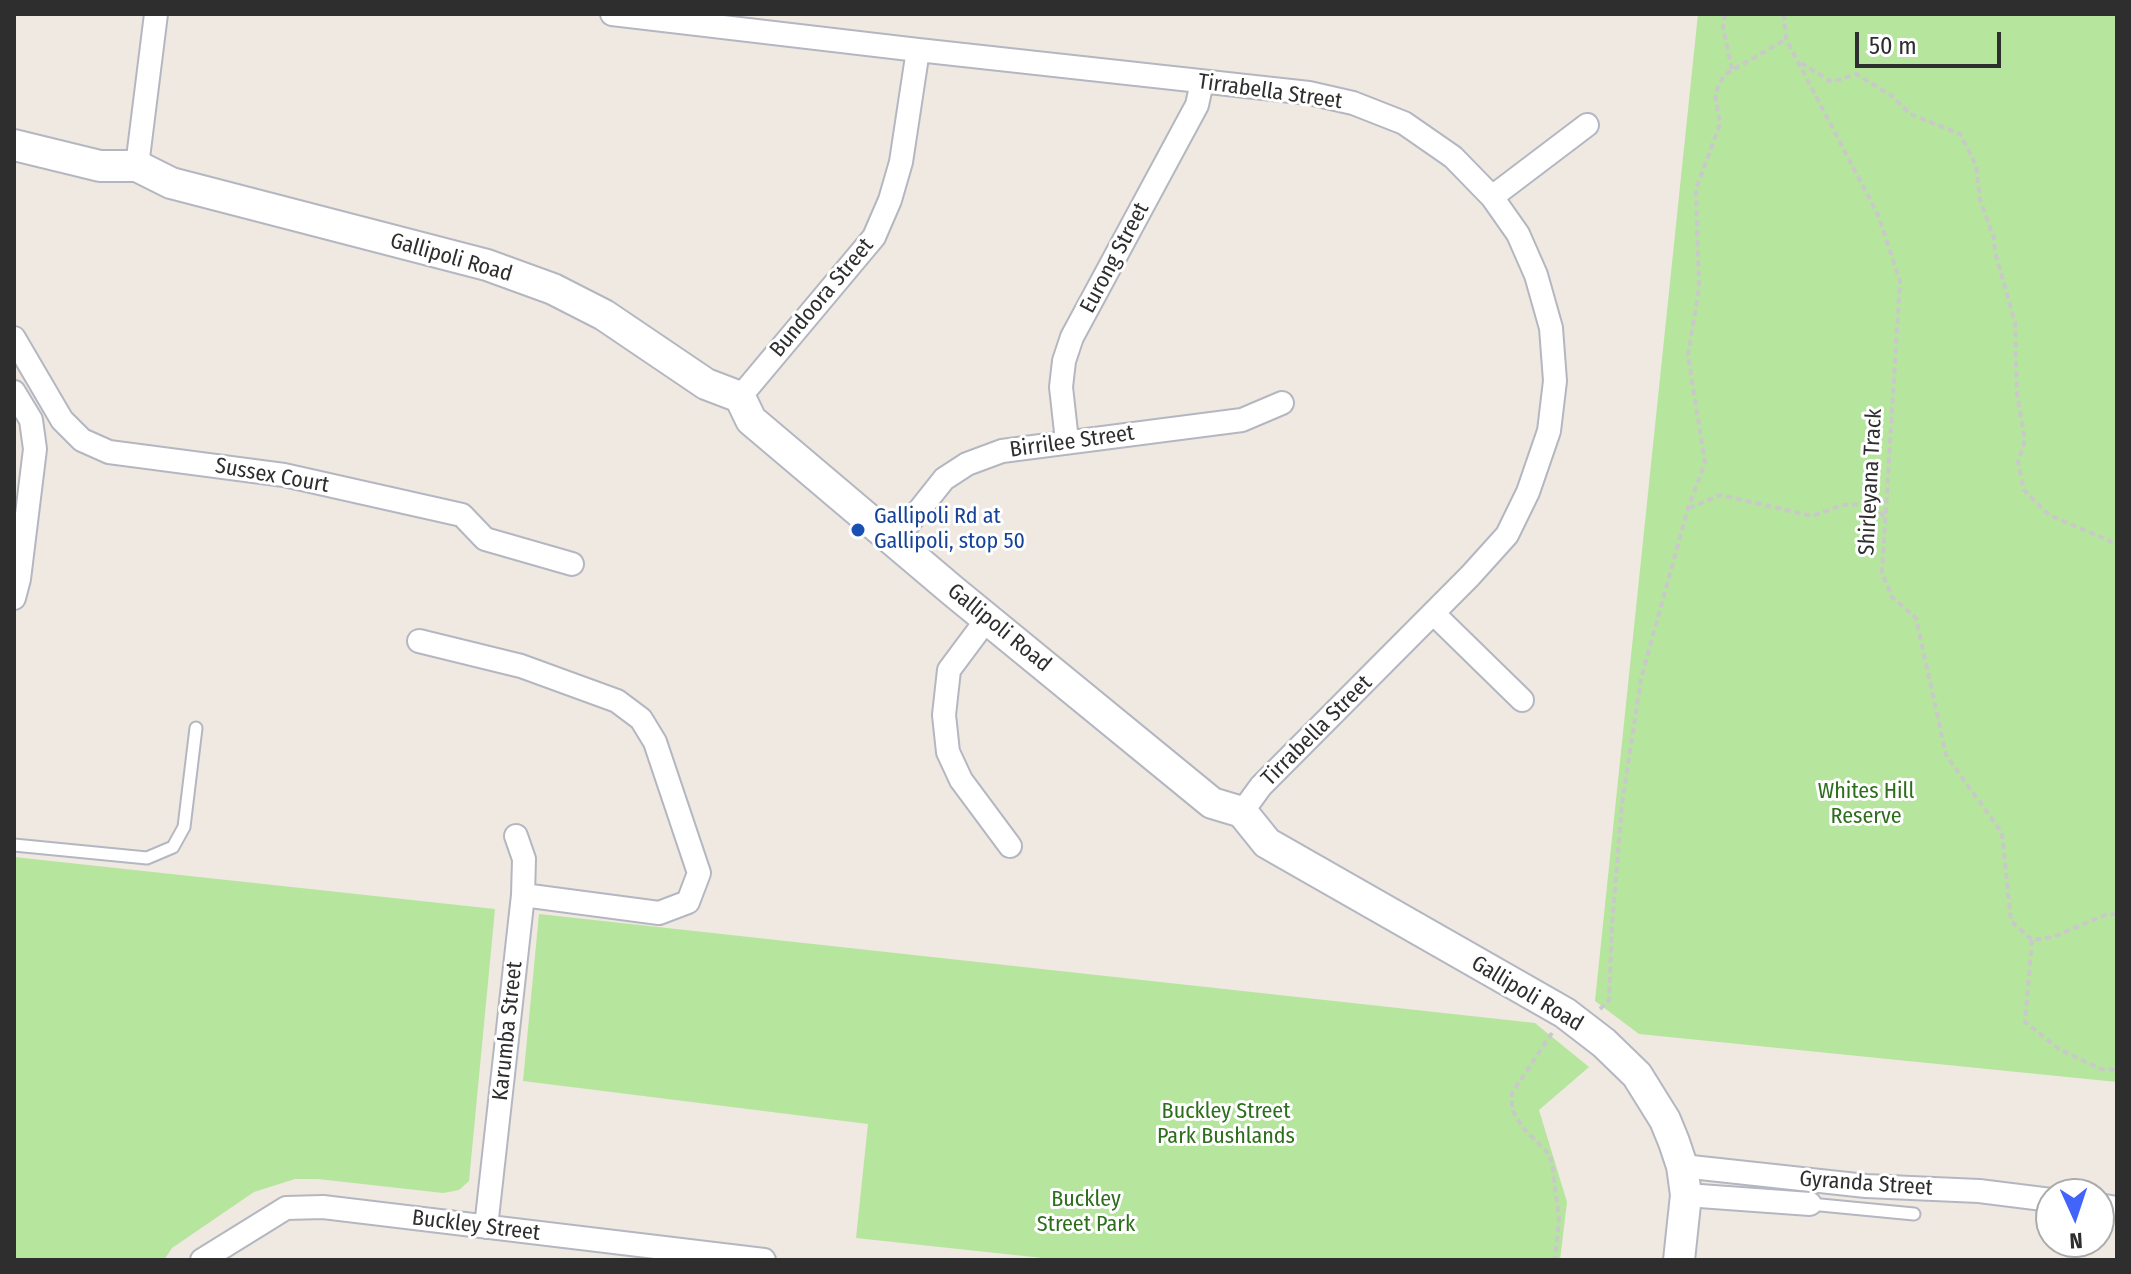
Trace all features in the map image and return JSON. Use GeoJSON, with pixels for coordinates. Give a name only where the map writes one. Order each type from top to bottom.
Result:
{"type":"FeatureCollection","features":[{"type":"Feature","properties":{"kind":"street"},"geometry":{"type":"LineString","coordinates":[[137,166],[156,14]]}},
{"type":"Feature","properties":{"kind":"street","name":"Tirrabella Street"},"geometry":{"type":"LineString","coordinates":[[612,14],[1309,93],[1353,103],[1404,123],[1453,157],[1492,197],[1518,234],[1536,275],[1551,328],[1555,381],[1549,431],[1528,492],[1507,535],[1434,614],[1261,786],[1242,812]]}},
{"type":"Feature","properties":{"kind":"street","name":"Bundoora Street"},"geometry":{"type":"LineString","coordinates":[[740,397],[874,237],[890,200],[901,162],[918,50]]}},
{"type":"Feature","properties":{"kind":"street","name":"Eurong Street"},"geometry":{"type":"LineString","coordinates":[[1067,441],[1061,387],[1064,361],[1072,337],[1197,105],[1202,82]]}},
{"type":"Feature","properties":{"kind":"street"},"geometry":{"type":"LineString","coordinates":[[1492,197],[1587,125]]}},
{"type":"Feature","properties":{"kind":"street","name":"Gallipoli Road"},"geometry":{"type":"LineString","coordinates":[[14,145],[100,166],[137,166],[171,183],[487,265],[553,289],[604,315],[706,384],[740,397],[751,420],[894,542],[1212,803],[1242,812],[1267,843],[1574,1020],[1604,1043],[1637,1075],[1665,1120],[1684,1180],[1679,1260]]}},
{"type":"Feature","properties":{"kind":"street","name":"Sussex Court"},"geometry":{"type":"LineString","coordinates":[[14,338],[62,420],[82,440],[109,452],[284,475],[462,515],[485,539],[572,564]]}},
{"type":"Feature","properties":{"kind":"street"},"geometry":{"type":"LineString","coordinates":[[14,392],[31,420],[35,449],[14,598]]}},
{"type":"Feature","properties":{"kind":"street","name":"Birrilee Street"},"geometry":{"type":"LineString","coordinates":[[894,542],[944,479],[967,464],[1002,451],[1242,420],[1282,403]]}},
{"type":"Feature","properties":{"kind":"street"},"geometry":{"type":"LineString","coordinates":[[1434,614],[1522,700]]}},
{"type":"Feature","properties":{"kind":"street"},"geometry":{"type":"LineString","coordinates":[[987,619],[949,670],[944,715],[948,752],[961,780],[1010,846]]}},
{"type":"Feature","properties":{"kind":"street"},"geometry":{"type":"LineString","coordinates":[[419,641],[521,666],[617,701],[641,719],[655,742],[699,873],[688,902],[659,913],[523,895]]}},
{"type":"Feature","properties":{"kind":"street","name":"Karumba Street"},"geometry":{"type":"LineString","coordinates":[[486,1227],[523,895],[524,859],[516,836]]}},
{"type":"Feature","properties":{"kind":"street"},"geometry":{"type":"LineString","coordinates":[[1684,1180],[1810,1204]]}},
{"type":"Feature","properties":{"kind":"street","name":"Gyranda Street"},"geometry":{"type":"LineString","coordinates":[[1684,1180],[1979,1191],[2035,1198]]}},
{"type":"Feature","properties":{"kind":"street","name":"Buckley Street"},"geometry":{"type":"LineString","coordinates":[[202,1260],[286,1208],[323,1207],[764,1260]]}},
{"type":"Feature","properties":{"kind":"lane"},"geometry":{"type":"LineString","coordinates":[[14,845],[147,858],[173,847],[184,827],[196,728]]}},
{"type":"Feature","properties":{"kind":"lane"},"geometry":{"type":"LineString","coordinates":[[1810,1204],[1914,1214]]}},
{"type":"Feature","properties":{"kind":"path"},"geometry":{"type":"LineString","coordinates":[[1725,14],[1723,28],[1732,69]]}},
{"type":"Feature","properties":{"kind":"path","name":"Shirleyana Track"},"geometry":{"type":"LineString","coordinates":[[1784,14],[1786,39],[1878,215],[1900,281],[1882,573],[1892,597],[1916,618],[1946,755],[2002,833],[2011,921],[2032,940]]}},
{"type":"Feature","properties":{"kind":"path"},"geometry":{"type":"LineString","coordinates":[[1555,1260],[1559,1219],[1552,1163],[1549,1154],[1524,1129],[1512,1110],[1512,1093],[1574,1020],[1609,1000],[1622,804],[1641,679],[1688,508],[1705,463],[1688,355],[1699,288],[1696,189],[1720,124],[1715,94],[1724,75],[1786,39]]}},
{"type":"Feature","properties":{"kind":"path"},"geometry":{"type":"LineString","coordinates":[[1798,61],[1832,82],[1856,74],[1892,96],[1910,114],[1960,134],[1976,165],[1980,200],[1994,238],[2015,323],[2017,395],[2025,440],[2018,462],[2024,490],[2049,515],[2108,540],[2117,547]]}},
{"type":"Feature","properties":{"kind":"path"},"geometry":{"type":"LineString","coordinates":[[1688,508],[1721,495],[1812,516],[1842,505],[1867,504],[1884,516]]}},
{"type":"Feature","properties":{"kind":"path"},"geometry":{"type":"LineString","coordinates":[[2117,914],[2105,915],[2053,937],[2032,940],[2025,1022],[2059,1049],[2101,1069],[2117,1070]]}},
{"type":"Feature","properties":{"kind":"green space","name":"Whites Hill Reserve"},"geometry":{"type":"Polygon","coordinates":[[[1698,14],[2117,14],[2117,1082],[1639,1034],[1595,1001],[1698,14]]]}},
{"type":"Feature","properties":{"kind":"green space"},"geometry":{"type":"Polygon","coordinates":[[[14,857],[495,909],[469,1181],[459,1190],[443,1193],[295,1179],[254,1192],[172,1248],[164,1260],[14,1260],[14,857]]]}},
{"type":"Feature","properties":{"kind":"green space","name":"Buckley Street Park Bushlands"},"geometry":{"type":"Polygon","coordinates":[[[539,914],[1535,1023],[1589,1067],[1539,1110],[1567,1202],[1560,1260],[1061,1260],[856,1238],[868,1124],[523,1081],[539,914]]]}},
{"type":"Feature","properties":{"kind":"place","name":"Gallipoli Rd at Gallipoli, stop 50"},"geometry":{"type":"Point","coordinates":[858,530]}},
{"type":"Feature","properties":{"kind":"park label","name":"Buckley Street Park"},"geometry":{"type":"Point","coordinates":[1086,1212]}}]}
